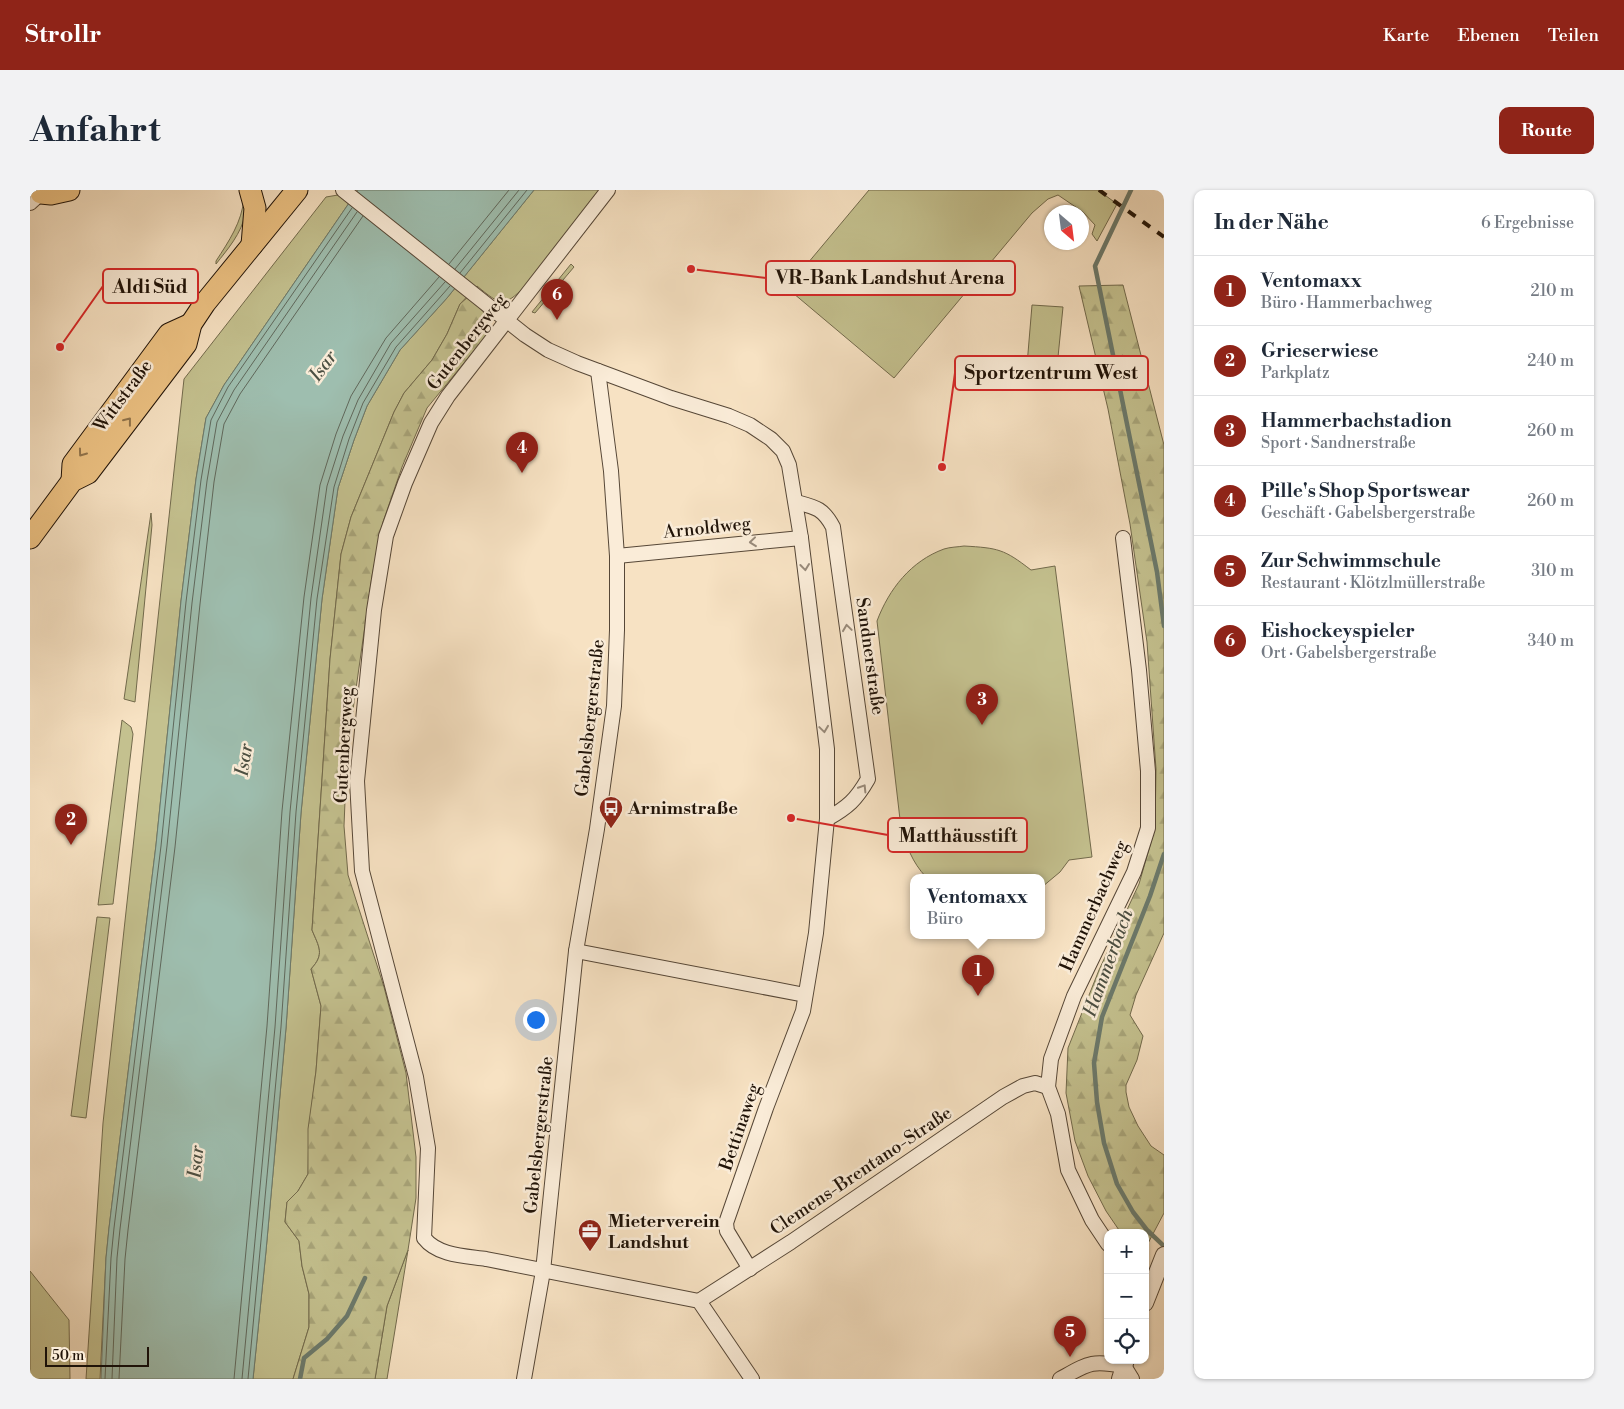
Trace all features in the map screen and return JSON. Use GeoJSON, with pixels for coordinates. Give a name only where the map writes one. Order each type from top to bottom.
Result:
{"type":"FeatureCollection","features":[{"type":"Feature","properties":{"kind":"main road"},"geometry":{"type":"LineString","coordinates":[[39,194],[51,194],[69,190]]}},
{"type":"Feature","properties":{"kind":"main road"},"geometry":{"type":"LineString","coordinates":[[250,190],[255,208],[252,245]]}},
{"type":"Feature","properties":{"kind":"main road","name":"Wittstraße"},"geometry":{"type":"LineString","coordinates":[[30,538],[72,481],[73,464],[169,334],[190,324],[297,190]]}},
{"type":"Feature","properties":{"kind":"street"},"geometry":{"type":"LineString","coordinates":[[343,190],[507,321],[548,350],[598,371],[750,425],[771,440],[782,451],[789,465],[801,538],[827,749],[827,819],[816,933],[805,995],[576,951]]}},
{"type":"Feature","properties":{"kind":"street","name":"Gutenbergweg"},"geometry":{"type":"LineString","coordinates":[[544,1270],[436,1249],[428,1244],[424,1238],[428,1148],[416,1077],[362,871],[357,781],[374,610],[386,536],[405,482],[431,423],[448,396],[608,190]]}},
{"type":"Feature","properties":{"kind":"street","name":"Gabelsbergerstraße"},"geometry":{"type":"LineString","coordinates":[[524,1379],[544,1270],[576,951],[598,828],[614,706],[617,556],[612,471],[598,371]]}},
{"type":"Feature","properties":{"kind":"street","name":"Sandnerstraße"},"geometry":{"type":"LineString","coordinates":[[796,502],[812,506],[827,515],[833,527],[868,779],[860,794],[845,808],[827,819]]}},
{"type":"Feature","properties":{"kind":"street","name":"Arnoldweg"},"geometry":{"type":"LineString","coordinates":[[617,556],[801,538]]}},
{"type":"Feature","properties":{"kind":"street","name":"Hammerbachweg"},"geometry":{"type":"LineString","coordinates":[[1104,1238],[1092,1220],[1068,1170],[1058,1114],[1048,1087],[1051,1059],[1074,996],[1134,872],[1148,828],[1148,771],[1140,679],[1123,538]]}},
{"type":"Feature","properties":{"kind":"street","name":"Bettinaweg"},"geometry":{"type":"LineString","coordinates":[[750,1268],[727,1231],[726,1223],[766,1108],[803,1011],[805,995]]}},
{"type":"Feature","properties":{"kind":"street","name":"Clemens-Brentano-Straße"},"geometry":{"type":"LineString","coordinates":[[699,1301],[818,1224],[1003,1097],[1023,1086],[1034,1083],[1048,1087]]}},
{"type":"Feature","properties":{"kind":"street"},"geometry":{"type":"LineString","coordinates":[[1149,1282],[1161,1261]]}},
{"type":"Feature","properties":{"kind":"street"},"geometry":{"type":"LineString","coordinates":[[544,1270],[699,1301],[752,1379]]}},
{"type":"Feature","properties":{"kind":"street"},"geometry":{"type":"LineString","coordinates":[[1060,1379],[1082,1367],[1101,1362],[1125,1371]]}},
{"type":"Feature","properties":{"kind":"green space"},"geometry":{"type":"Polygon","coordinates":[[[343,190],[358,190],[224,385],[206,418],[196,479],[181,601],[156,845],[109,1228],[100,1379],[86,1379],[103,1123],[184,379],[326,197],[338,195],[343,190]]]}},
{"type":"Feature","properties":{"kind":"green space"},"geometry":{"type":"Polygon","coordinates":[[[534,190],[601,190],[525,286],[512,298],[507,301],[497,300],[477,286],[460,304],[447,334],[432,360],[404,393],[394,412],[351,517],[341,554],[330,659],[312,930],[319,955],[311,969],[321,1006],[309,1127],[308,1174],[298,1191],[287,1202],[285,1222],[299,1241],[302,1266],[309,1294],[309,1327],[293,1379],[253,1379],[286,1028],[301,813],[322,599],[338,488],[367,406],[400,350],[447,298],[534,190]]]}},
{"type":"Feature","properties":{"kind":"green space"},"geometry":{"type":"Polygon","coordinates":[[[869,190],[1098,190],[1117,204],[1097,241],[1092,234],[1095,225],[1089,218],[1089,205],[1073,205],[1058,195],[1048,199],[1032,213],[894,378],[787,288],[869,190]]]}},
{"type":"Feature","properties":{"kind":"green space"},"geometry":{"type":"Polygon","coordinates":[[[244,198],[245,214],[241,228],[216,264],[238,223],[244,198]]]}},
{"type":"Feature","properties":{"kind":"green space"},"geometry":{"type":"Polygon","coordinates":[[[571,264],[574,267],[535,313],[532,312],[571,264]]]}},
{"type":"Feature","properties":{"kind":"green space"},"geometry":{"type":"Polygon","coordinates":[[[1123,285],[1164,445],[1164,933],[1136,995],[1130,1015],[1143,1036],[1137,1060],[1126,1085],[1129,1107],[1138,1126],[1151,1146],[1164,1155],[1164,1213],[1149,1241],[1149,1229],[1118,1229],[1106,1211],[1088,1176],[1075,1141],[1066,1093],[1068,1048],[1099,970],[1139,884],[1155,828],[1156,769],[1147,642],[1130,524],[1108,409],[1079,286],[1123,285]]]}},
{"type":"Feature","properties":{"kind":"green space"},"geometry":{"type":"Polygon","coordinates":[[[468,297],[481,309],[487,318],[487,335],[427,408],[402,467],[383,522],[372,576],[347,752],[344,826],[348,875],[384,987],[406,1073],[416,1157],[416,1198],[408,1250],[387,1306],[375,1379],[293,1379],[309,1327],[309,1294],[302,1266],[299,1241],[285,1222],[287,1202],[298,1191],[308,1174],[308,1129],[316,1071],[321,1006],[311,969],[319,955],[312,930],[330,659],[341,554],[351,517],[394,412],[404,393],[432,360],[447,334],[460,304],[468,297]]]}},
{"type":"Feature","properties":{"kind":"green space"},"geometry":{"type":"Polygon","coordinates":[[[1032,305],[1063,307],[1057,367],[1027,365],[1032,305]]]}},
{"type":"Feature","properties":{"kind":"green space"},"geometry":{"type":"Polygon","coordinates":[[[151,513],[152,525],[135,702],[124,699],[151,513]]]}},
{"type":"Feature","properties":{"kind":"green space"},"geometry":{"type":"Polygon","coordinates":[[[964,546],[1000,551],[1031,570],[1055,566],[1092,857],[1069,860],[1060,872],[1045,884],[1045,874],[924,874],[917,866],[905,842],[901,828],[877,621],[895,587],[911,569],[932,554],[951,547],[964,546]]]}},
{"type":"Feature","properties":{"kind":"green space"},"geometry":{"type":"Polygon","coordinates":[[[122,720],[131,727],[133,734],[113,904],[98,905],[122,720]]]}},
{"type":"Feature","properties":{"kind":"green space"},"geometry":{"type":"Polygon","coordinates":[[[97,917],[110,918],[86,1118],[71,1116],[97,917]]]}},
{"type":"Feature","properties":{"kind":"green space"},"geometry":{"type":"Polygon","coordinates":[[[408,1250],[387,1379],[375,1379],[387,1306],[408,1250]]]}},
{"type":"Feature","properties":{"kind":"green space"},"geometry":{"type":"Polygon","coordinates":[[[30,1271],[69,1320],[70,1379],[30,1379],[30,1271]]]}},
{"type":"Feature","properties":{"kind":"water","name":"Isar"},"geometry":{"type":"Polygon","coordinates":[[[358,190],[534,190],[447,298],[400,350],[367,406],[338,488],[322,599],[301,813],[286,1028],[253,1379],[101,1379],[109,1228],[156,845],[181,601],[196,479],[206,418],[224,385],[358,190]]]}},
{"type":"Feature","properties":{"kind":"waterway","name":"Hammerbach"},"geometry":{"type":"LineString","coordinates":[[1131,190],[1095,266],[1157,572],[1164,626]]}},
{"type":"Feature","properties":{"kind":"waterway","name":"Hammerbach"},"geometry":{"type":"LineString","coordinates":[[1164,854],[1150,896],[1102,1017],[1094,1063],[1097,1102],[1104,1143],[1117,1184],[1133,1212],[1147,1230],[1164,1246]]}},
{"type":"Feature","properties":{"kind":"waterway"},"geometry":{"type":"LineString","coordinates":[[300,1379],[304,1358],[327,1339],[347,1316],[365,1278]]}},
{"type":"Feature","properties":{"kind":"railway"},"geometry":{"type":"LineString","coordinates":[[1099,190],[1164,237]]}},
{"type":"Feature","properties":{"kind":"place","name":"VR-Bank Landshut Arena"},"geometry":{"type":"Point","coordinates":[691,269]}},
{"type":"Feature","properties":{"kind":"place","name":"Eishockeyspieler"},"geometry":{"type":"Point","coordinates":[557,320]}},
{"type":"Feature","properties":{"kind":"place","name":"Aldi Süd"},"geometry":{"type":"Point","coordinates":[60,347]}},
{"type":"Feature","properties":{"kind":"place","name":"Sportzentrum West"},"geometry":{"type":"Point","coordinates":[942,467]}},
{"type":"Feature","properties":{"kind":"place","name":"Pille's Shop Sportswear"},"geometry":{"type":"Point","coordinates":[522,473]}},
{"type":"Feature","properties":{"kind":"place","name":"Hammerbachstadion"},"geometry":{"type":"Point","coordinates":[982,725]}},
{"type":"Feature","properties":{"kind":"place","name":"Matthäusstift"},"geometry":{"type":"Point","coordinates":[791,818]}},
{"type":"Feature","properties":{"kind":"place","name":"Arnimstraße"},"geometry":{"type":"Point","coordinates":[611,829]}},
{"type":"Feature","properties":{"kind":"place","name":"Grieserwiese"},"geometry":{"type":"Point","coordinates":[71,845]}},
{"type":"Feature","properties":{"kind":"place","name":"Ventomaxx"},"geometry":{"type":"Point","coordinates":[978,996]}},
{"type":"Feature","properties":{"kind":"place","name":"Mieterverein Landshut"},"geometry":{"type":"Point","coordinates":[590,1252]}},
{"type":"Feature","properties":{"kind":"place","name":"Zur Schwimmschule"},"geometry":{"type":"Point","coordinates":[1070,1357]}}]}
